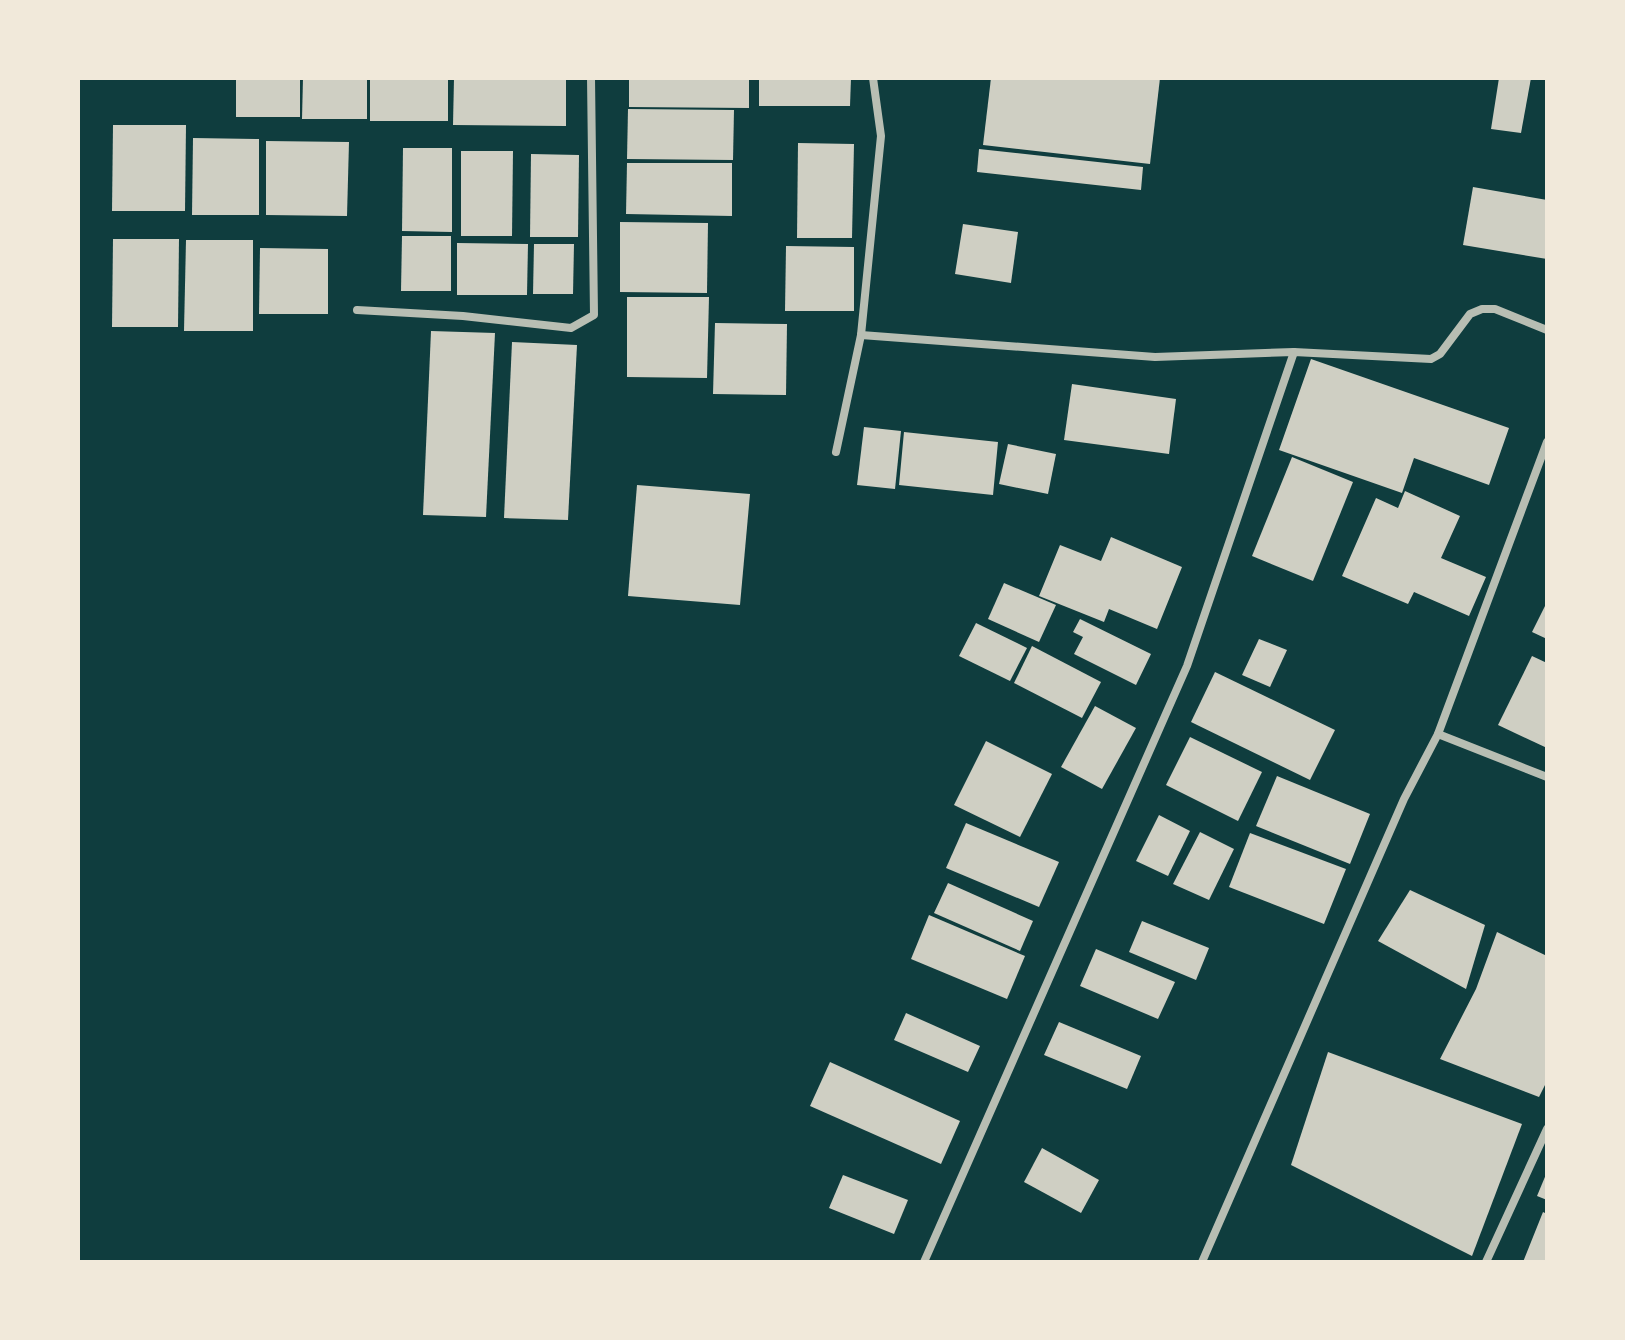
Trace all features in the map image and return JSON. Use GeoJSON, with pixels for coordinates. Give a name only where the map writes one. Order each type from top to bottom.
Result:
{"type":"FeatureCollection","features":[{"type":"Feature","properties":{"kind":"street"},"geometry":{"type":"LineString","coordinates":[[357,310],[463,316],[571,328],[594,315],[591,78]]}},
{"type":"Feature","properties":{"kind":"street"},"geometry":{"type":"LineString","coordinates":[[836,452],[861,335],[881,136],[873,78]]}},
{"type":"Feature","properties":{"kind":"street"},"geometry":{"type":"LineString","coordinates":[[861,335],[1155,357],[1294,352],[1431,359],[1440,354],[1470,314],[1482,309],[1495,309],[1547,330]]}},
{"type":"Feature","properties":{"kind":"street"},"geometry":{"type":"LineString","coordinates":[[924,1262],[1187,666],[1294,352]]}},
{"type":"Feature","properties":{"kind":"street"},"geometry":{"type":"LineString","coordinates":[[1202,1262],[1404,799],[1438,734],[1547,442]]}},
{"type":"Feature","properties":{"kind":"street"},"geometry":{"type":"LineString","coordinates":[[1438,734],[1547,777]]}},
{"type":"Feature","properties":{"kind":"street"},"geometry":{"type":"LineString","coordinates":[[1486,1262],[1547,1129]]}},
{"type":"Feature","properties":{"kind":"building"},"geometry":{"type":"Polygon","coordinates":[[[236,78],[300,78],[300,117],[236,117],[236,78]]]}},
{"type":"Feature","properties":{"kind":"building"},"geometry":{"type":"Polygon","coordinates":[[[303,78],[367,78],[367,119],[302,119],[303,78]]]}},
{"type":"Feature","properties":{"kind":"building"},"geometry":{"type":"Polygon","coordinates":[[[370,78],[448,78],[448,121],[370,121],[370,78]]]}},
{"type":"Feature","properties":{"kind":"building"},"geometry":{"type":"Polygon","coordinates":[[[454,78],[566,78],[566,126],[453,125],[454,78]]]}},
{"type":"Feature","properties":{"kind":"building"},"geometry":{"type":"Polygon","coordinates":[[[629,78],[749,78],[749,108],[629,107],[629,78]]]}},
{"type":"Feature","properties":{"kind":"building"},"geometry":{"type":"Polygon","coordinates":[[[759,78],[851,78],[850,106],[759,106],[759,78]]]}},
{"type":"Feature","properties":{"kind":"building"},"geometry":{"type":"Polygon","coordinates":[[[991,78],[1160,78],[1150,164],[983,145],[991,78]]]}},
{"type":"Feature","properties":{"kind":"building"},"geometry":{"type":"Polygon","coordinates":[[[1499,78],[1531,78],[1521,133],[1491,129],[1499,78]]]}},
{"type":"Feature","properties":{"kind":"building"},"geometry":{"type":"Polygon","coordinates":[[[628,109],[734,110],[733,160],[627,159],[628,109]]]}},
{"type":"Feature","properties":{"kind":"building"},"geometry":{"type":"Polygon","coordinates":[[[113,125],[186,125],[185,211],[112,211],[113,125]]]}},
{"type":"Feature","properties":{"kind":"building"},"geometry":{"type":"Polygon","coordinates":[[[193,138],[259,139],[259,215],[192,215],[193,138]]]}},
{"type":"Feature","properties":{"kind":"building"},"geometry":{"type":"Polygon","coordinates":[[[266,141],[349,142],[347,216],[266,215],[266,141]]]}},
{"type":"Feature","properties":{"kind":"building"},"geometry":{"type":"Polygon","coordinates":[[[798,143],[854,144],[852,238],[797,238],[798,143]]]}},
{"type":"Feature","properties":{"kind":"building"},"geometry":{"type":"Polygon","coordinates":[[[403,148],[452,148],[452,232],[402,231],[403,148]]]}},
{"type":"Feature","properties":{"kind":"building"},"geometry":{"type":"Polygon","coordinates":[[[979,149],[1143,167],[1141,190],[977,172],[979,149]]]}},
{"type":"Feature","properties":{"kind":"building"},"geometry":{"type":"Polygon","coordinates":[[[461,151],[513,151],[512,236],[461,236],[461,151]]]}},
{"type":"Feature","properties":{"kind":"building"},"geometry":{"type":"Polygon","coordinates":[[[531,154],[579,155],[578,237],[530,237],[531,154]]]}},
{"type":"Feature","properties":{"kind":"building"},"geometry":{"type":"Polygon","coordinates":[[[627,163],[732,163],[732,216],[626,214],[627,163]]]}},
{"type":"Feature","properties":{"kind":"building"},"geometry":{"type":"Polygon","coordinates":[[[1473,187],[1547,200],[1547,259],[1463,245],[1473,187]]]}},
{"type":"Feature","properties":{"kind":"building"},"geometry":{"type":"Polygon","coordinates":[[[620,222],[708,223],[707,293],[620,292],[620,222]]]}},
{"type":"Feature","properties":{"kind":"building"},"geometry":{"type":"Polygon","coordinates":[[[963,224],[1018,232],[1011,283],[955,274],[963,224]]]}},
{"type":"Feature","properties":{"kind":"building"},"geometry":{"type":"Polygon","coordinates":[[[402,236],[451,236],[451,291],[401,291],[402,236]]]}},
{"type":"Feature","properties":{"kind":"building"},"geometry":{"type":"Polygon","coordinates":[[[113,239],[179,239],[178,327],[112,327],[113,239]]]}},
{"type":"Feature","properties":{"kind":"building"},"geometry":{"type":"Polygon","coordinates":[[[186,240],[253,240],[253,331],[184,331],[186,240]]]}},
{"type":"Feature","properties":{"kind":"building"},"geometry":{"type":"Polygon","coordinates":[[[457,243],[528,244],[527,295],[457,295],[457,243]]]}},
{"type":"Feature","properties":{"kind":"building"},"geometry":{"type":"Polygon","coordinates":[[[534,244],[574,244],[573,294],[533,294],[534,244]]]}},
{"type":"Feature","properties":{"kind":"building"},"geometry":{"type":"Polygon","coordinates":[[[786,246],[854,247],[854,311],[785,311],[786,246]]]}},
{"type":"Feature","properties":{"kind":"building"},"geometry":{"type":"Polygon","coordinates":[[[260,248],[328,249],[328,314],[259,314],[260,248]]]}},
{"type":"Feature","properties":{"kind":"building"},"geometry":{"type":"Polygon","coordinates":[[[627,297],[709,297],[707,378],[627,377],[627,297]]]}},
{"type":"Feature","properties":{"kind":"building"},"geometry":{"type":"Polygon","coordinates":[[[715,323],[787,324],[786,395],[713,394],[715,323]]]}},
{"type":"Feature","properties":{"kind":"building"},"geometry":{"type":"Polygon","coordinates":[[[431,331],[495,333],[486,517],[423,515],[431,331]]]}},
{"type":"Feature","properties":{"kind":"building"},"geometry":{"type":"Polygon","coordinates":[[[512,342],[577,345],[568,520],[504,518],[512,342]]]}},
{"type":"Feature","properties":{"kind":"building"},"geometry":{"type":"Polygon","coordinates":[[[1311,359],[1509,428],[1489,485],[1414,458],[1402,493],[1279,450],[1311,359]]]}},
{"type":"Feature","properties":{"kind":"building"},"geometry":{"type":"Polygon","coordinates":[[[1072,384],[1176,399],[1169,454],[1064,440],[1072,384]]]}},
{"type":"Feature","properties":{"kind":"building"},"geometry":{"type":"Polygon","coordinates":[[[864,427],[901,431],[895,489],[857,485],[864,427]]]}},
{"type":"Feature","properties":{"kind":"building"},"geometry":{"type":"Polygon","coordinates":[[[904,432],[998,442],[993,495],[899,485],[904,432]]]}},
{"type":"Feature","properties":{"kind":"building"},"geometry":{"type":"Polygon","coordinates":[[[1008,444],[1056,454],[1048,494],[999,484],[1008,444]]]}},
{"type":"Feature","properties":{"kind":"building"},"geometry":{"type":"Polygon","coordinates":[[[1292,457],[1353,482],[1313,581],[1252,556],[1292,457]]]}},
{"type":"Feature","properties":{"kind":"building"},"geometry":{"type":"Polygon","coordinates":[[[637,485],[750,494],[740,605],[628,596],[637,485]]]}},
{"type":"Feature","properties":{"kind":"building"},"geometry":{"type":"Polygon","coordinates":[[[1405,491],[1460,516],[1441,558],[1486,577],[1469,616],[1414,592],[1408,604],[1342,576],[1376,498],[1398,508],[1405,491]]]}},
{"type":"Feature","properties":{"kind":"building"},"geometry":{"type":"Polygon","coordinates":[[[1111,537],[1182,567],[1157,629],[1109,609],[1104,622],[1039,596],[1060,545],[1101,561],[1111,537]]]}},
{"type":"Feature","properties":{"kind":"building"},"geometry":{"type":"Polygon","coordinates":[[[1004,583],[1056,605],[1039,642],[988,619],[1004,583]]]}},
{"type":"Feature","properties":{"kind":"building"},"geometry":{"type":"Polygon","coordinates":[[[1547,602],[1547,639],[1532,632],[1547,602]]]}},
{"type":"Feature","properties":{"kind":"building"},"geometry":{"type":"Polygon","coordinates":[[[1080,619],[1151,654],[1136,685],[1074,654],[1083,637],[1073,632],[1080,619]]]}},
{"type":"Feature","properties":{"kind":"building"},"geometry":{"type":"Polygon","coordinates":[[[976,623],[1027,648],[1010,681],[959,656],[976,623]]]}},
{"type":"Feature","properties":{"kind":"building"},"geometry":{"type":"Polygon","coordinates":[[[1259,639],[1287,650],[1270,687],[1242,675],[1259,639]]]}},
{"type":"Feature","properties":{"kind":"building"},"geometry":{"type":"Polygon","coordinates":[[[1032,646],[1101,682],[1082,718],[1014,683],[1032,646]]]}},
{"type":"Feature","properties":{"kind":"building"},"geometry":{"type":"Polygon","coordinates":[[[1532,656],[1547,663],[1547,748],[1498,725],[1532,656]]]}},
{"type":"Feature","properties":{"kind":"building"},"geometry":{"type":"Polygon","coordinates":[[[1215,672],[1335,730],[1310,780],[1191,722],[1215,672]]]}},
{"type":"Feature","properties":{"kind":"building"},"geometry":{"type":"Polygon","coordinates":[[[1095,706],[1136,728],[1102,789],[1061,767],[1095,706]]]}},
{"type":"Feature","properties":{"kind":"building"},"geometry":{"type":"Polygon","coordinates":[[[1190,737],[1262,772],[1238,821],[1166,785],[1190,737]]]}},
{"type":"Feature","properties":{"kind":"building"},"geometry":{"type":"Polygon","coordinates":[[[986,741],[1052,774],[1020,837],[954,805],[986,741]]]}},
{"type":"Feature","properties":{"kind":"building"},"geometry":{"type":"Polygon","coordinates":[[[1277,776],[1370,814],[1350,864],[1256,826],[1277,776]]]}},
{"type":"Feature","properties":{"kind":"building"},"geometry":{"type":"Polygon","coordinates":[[[1159,815],[1190,831],[1168,876],[1136,861],[1159,815]]]}},
{"type":"Feature","properties":{"kind":"building"},"geometry":{"type":"Polygon","coordinates":[[[966,823],[1059,862],[1039,907],[946,868],[966,823]]]}},
{"type":"Feature","properties":{"kind":"building"},"geometry":{"type":"Polygon","coordinates":[[[1200,832],[1234,849],[1209,900],[1173,884],[1200,832]]]}},
{"type":"Feature","properties":{"kind":"building"},"geometry":{"type":"Polygon","coordinates":[[[1250,833],[1346,869],[1324,924],[1229,887],[1250,833]]]}},
{"type":"Feature","properties":{"kind":"building"},"geometry":{"type":"Polygon","coordinates":[[[948,883],[1033,921],[1020,951],[934,913],[948,883]]]}},
{"type":"Feature","properties":{"kind":"building"},"geometry":{"type":"Polygon","coordinates":[[[1410,890],[1485,925],[1466,989],[1378,941],[1410,890]]]}},
{"type":"Feature","properties":{"kind":"building"},"geometry":{"type":"Polygon","coordinates":[[[929,915],[1025,956],[1007,999],[911,959],[929,915]]]}},
{"type":"Feature","properties":{"kind":"building"},"geometry":{"type":"Polygon","coordinates":[[[1142,921],[1209,948],[1196,980],[1129,952],[1142,921]]]}},
{"type":"Feature","properties":{"kind":"building"},"geometry":{"type":"Polygon","coordinates":[[[1497,932],[1547,956],[1547,1081],[1539,1097],[1440,1059],[1476,989],[1497,932]]]}},
{"type":"Feature","properties":{"kind":"building"},"geometry":{"type":"Polygon","coordinates":[[[1096,949],[1175,982],[1158,1019],[1080,986],[1096,949]]]}},
{"type":"Feature","properties":{"kind":"building"},"geometry":{"type":"Polygon","coordinates":[[[906,1013],[980,1046],[968,1072],[894,1040],[906,1013]]]}},
{"type":"Feature","properties":{"kind":"building"},"geometry":{"type":"Polygon","coordinates":[[[1059,1022],[1141,1056],[1127,1089],[1044,1055],[1059,1022]]]}},
{"type":"Feature","properties":{"kind":"building"},"geometry":{"type":"Polygon","coordinates":[[[1328,1052],[1522,1124],[1472,1256],[1291,1165],[1328,1052]]]}},
{"type":"Feature","properties":{"kind":"building"},"geometry":{"type":"Polygon","coordinates":[[[830,1062],[960,1121],[941,1164],[810,1106],[830,1062]]]}},
{"type":"Feature","properties":{"kind":"building"},"geometry":{"type":"Polygon","coordinates":[[[1042,1148],[1099,1180],[1081,1213],[1024,1182],[1042,1148]]]}},
{"type":"Feature","properties":{"kind":"building"},"geometry":{"type":"Polygon","coordinates":[[[1547,1172],[1547,1200],[1537,1196],[1547,1172]]]}},
{"type":"Feature","properties":{"kind":"building"},"geometry":{"type":"Polygon","coordinates":[[[843,1175],[908,1200],[894,1234],[829,1208],[843,1175]]]}},
{"type":"Feature","properties":{"kind":"building"},"geometry":{"type":"Polygon","coordinates":[[[1543,1212],[1547,1214],[1547,1262],[1523,1262],[1543,1212]]]}}]}
